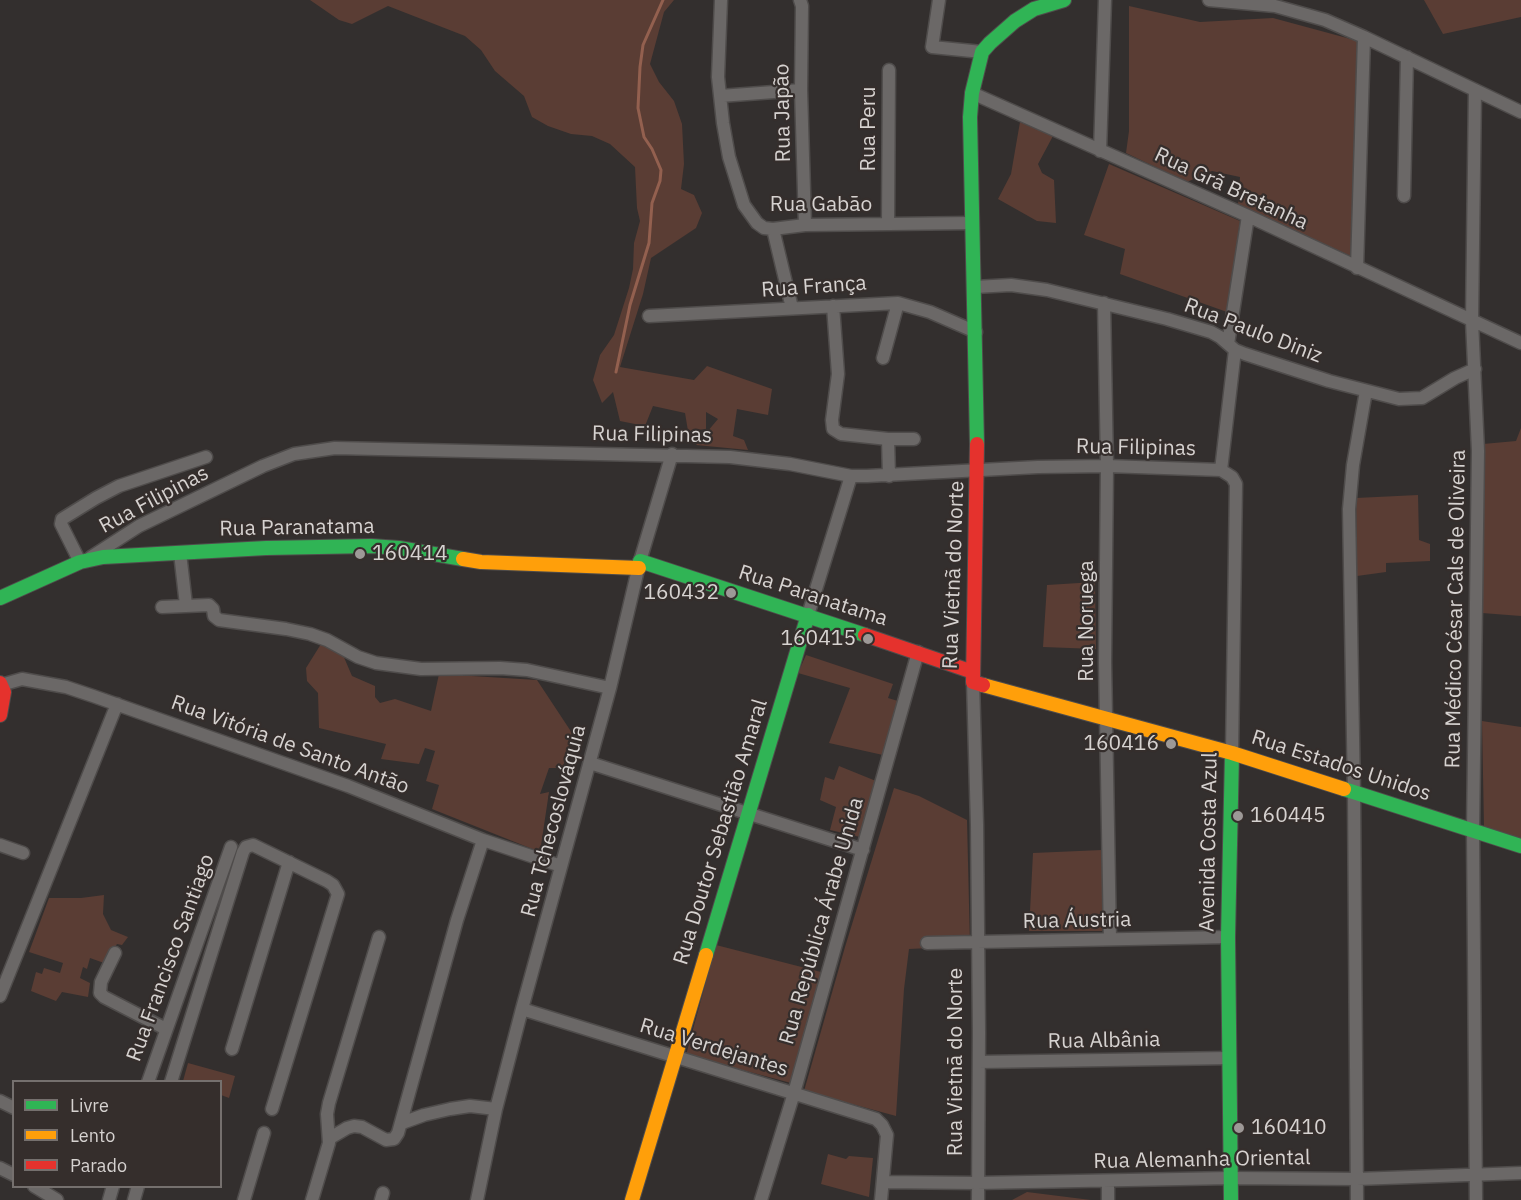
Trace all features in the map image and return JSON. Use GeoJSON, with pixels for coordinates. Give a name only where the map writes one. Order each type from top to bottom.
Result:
{"type":"FeatureCollection","features":[{"type":"Feature","properties":{"kind":"street","name":"Rua Gabão"},"geometry":{"type":"LineString","coordinates":[[721,0],[720,96],[729,157],[744,205],[757,224],[773,229],[805,225],[972,223]]}},
{"type":"Feature","properties":{"kind":"street","name":"Rua Japão"},"geometry":{"type":"LineString","coordinates":[[800,0],[802,6],[801,90],[805,225]]}},
{"type":"Feature","properties":{"kind":"street"},"geometry":{"type":"LineString","coordinates":[[939,0],[932,47],[982,52],[1000,33],[1024,15],[1034,9],[1064,0]]}},
{"type":"Feature","properties":{"kind":"street"},"geometry":{"type":"LineString","coordinates":[[1100,151],[1105,0]]}},
{"type":"Feature","properties":{"kind":"street"},"geometry":{"type":"LineString","coordinates":[[1209,0],[1275,6],[1325,20],[1521,112]]}},
{"type":"Feature","properties":{"kind":"street"},"geometry":{"type":"LineString","coordinates":[[1356,268],[1364,37]]}},
{"type":"Feature","properties":{"kind":"street","name":"Rua Vietnã do Norte"},"geometry":{"type":"LineString","coordinates":[[978,1200],[976,1183],[979,1062],[977,825],[973,677],[978,469],[970,117],[972,93],[982,52]]}},
{"type":"Feature","properties":{"kind":"street"},"geometry":{"type":"LineString","coordinates":[[1404,196],[1407,57]]}},
{"type":"Feature","properties":{"kind":"street","name":"Rua Peru"},"geometry":{"type":"LineString","coordinates":[[888,224],[889,70]]}},
{"type":"Feature","properties":{"kind":"street"},"geometry":{"type":"LineString","coordinates":[[720,96],[801,90]]}},
{"type":"Feature","properties":{"kind":"street","name":"Rua Médico César Cals de Oliveira"},"geometry":{"type":"LineString","coordinates":[[1475,90],[1472,321],[1478,451],[1473,831],[1476,1200]]}},
{"type":"Feature","properties":{"kind":"street","name":"Rua Grã Bretanha"},"geometry":{"type":"LineString","coordinates":[[972,93],[1248,216],[1521,343]]}},
{"type":"Feature","properties":{"kind":"street"},"geometry":{"type":"LineString","coordinates":[[1221,470],[1231,347],[1248,216]]}},
{"type":"Feature","properties":{"kind":"street"},"geometry":{"type":"LineString","coordinates":[[773,229],[792,308]]}},
{"type":"Feature","properties":{"kind":"street","name":"Rua Paulo Diniz"},"geometry":{"type":"LineString","coordinates":[[975,287],[1011,285],[1047,290],[1104,303],[1204,330],[1220,337],[1231,347],[1329,381],[1399,399],[1422,398],[1474,369]]}},
{"type":"Feature","properties":{"kind":"street"},"geometry":{"type":"LineString","coordinates":[[883,358],[898,303]]}},
{"type":"Feature","properties":{"kind":"street","name":"Rua França"},"geometry":{"type":"LineString","coordinates":[[649,316],[898,303],[918,308],[976,332]]}},
{"type":"Feature","properties":{"kind":"street","name":"Rua Noruega"},"geometry":{"type":"LineString","coordinates":[[1104,303],[1110,939]]}},
{"type":"Feature","properties":{"kind":"street"},"geometry":{"type":"LineString","coordinates":[[833,306],[838,374],[832,420],[833,429],[841,434],[914,439]]}},
{"type":"Feature","properties":{"kind":"street"},"geometry":{"type":"LineString","coordinates":[[1357,1200],[1349,509],[1353,465],[1366,391]]}},
{"type":"Feature","properties":{"kind":"street"},"geometry":{"type":"LineString","coordinates":[[888,439],[889,477]]}},
{"type":"Feature","properties":{"kind":"street","name":"Rua Filipinas"},"geometry":{"type":"LineString","coordinates":[[83,561],[139,526],[263,466],[294,454],[335,448],[730,457],[851,476],[889,477],[978,469],[1107,466],[1221,470],[1232,477],[1236,484]]}},
{"type":"Feature","properties":{"kind":"street","name":"Rua Tchecoslováquia"},"geometry":{"type":"LineString","coordinates":[[477,1200],[496,1109],[522,1009],[610,688],[639,564],[672,454]]}},
{"type":"Feature","properties":{"kind":"street"},"geometry":{"type":"LineString","coordinates":[[83,561],[61,524],[62,519],[119,486],[206,457]]}},
{"type":"Feature","properties":{"kind":"street","name":"Rua Doutor Sebastião Amaral"},"geometry":{"type":"LineString","coordinates":[[632,1200],[851,476]]}},
{"type":"Feature","properties":{"kind":"street","name":"Avenida Costa Azul"},"geometry":{"type":"LineString","coordinates":[[1231,1200],[1228,937],[1236,484]]}},
{"type":"Feature","properties":{"kind":"street","name":"Rua Paranatama"},"geometry":{"type":"LineString","coordinates":[[0,598],[83,561],[103,557],[266,548],[371,546],[399,548],[481,562],[639,564],[808,615],[918,652],[973,677]]}},
{"type":"Feature","properties":{"kind":"street"},"geometry":{"type":"LineString","coordinates":[[180,553],[186,605]]}},
{"type":"Feature","properties":{"kind":"street"},"geometry":{"type":"LineString","coordinates":[[162,607],[209,605],[213,609],[214,616],[219,620],[286,628],[310,634],[376,663],[421,669],[527,670],[610,688]]}},
{"type":"Feature","properties":{"kind":"street","name":"Rua República Árabe Unida"},"geometry":{"type":"LineString","coordinates":[[761,1200],[794,1093],[918,652]]}},
{"type":"Feature","properties":{"kind":"street","name":"Rua Estados Unidos"},"geometry":{"type":"LineString","coordinates":[[973,677],[1107,719],[1232,753],[1521,846]]}},
{"type":"Feature","properties":{"kind":"street","name":"Rua Vitória de Santo Antão"},"geometry":{"type":"LineString","coordinates":[[1,712],[4,692],[1,684],[14,680],[66,687],[348,786],[483,840],[561,867]]}},
{"type":"Feature","properties":{"kind":"street"},"geometry":{"type":"LineString","coordinates":[[0,996],[117,704]]}},
{"type":"Feature","properties":{"kind":"street"},"geometry":{"type":"LineString","coordinates":[[590,763],[863,850]]}},
{"type":"Feature","properties":{"kind":"street"},"geometry":{"type":"LineString","coordinates":[[330,1138],[354,1126],[362,1127],[391,1140],[398,1133],[457,920],[483,840]]}},
{"type":"Feature","properties":{"kind":"street"},"geometry":{"type":"LineString","coordinates":[[0,845],[23,854]]}},
{"type":"Feature","properties":{"kind":"street"},"geometry":{"type":"LineString","coordinates":[[172,1080],[243,852],[246,847],[253,845],[333,885],[337,890],[338,899],[272,1109]]}},
{"type":"Feature","properties":{"kind":"street","name":"Rua Francisco Santiago"},"geometry":{"type":"LineString","coordinates":[[149,1080],[231,847]]}},
{"type":"Feature","properties":{"kind":"street"},"geometry":{"type":"LineString","coordinates":[[232,1049],[290,862]]}},
{"type":"Feature","properties":{"kind":"street"},"geometry":{"type":"LineString","coordinates":[[312,1200],[330,1138],[327,1114],[329,1103],[379,937]]}},
{"type":"Feature","properties":{"kind":"street","name":"Rua Áustria"},"geometry":{"type":"LineString","coordinates":[[927,943],[1228,937]]}},
{"type":"Feature","properties":{"kind":"street"},"geometry":{"type":"LineString","coordinates":[[115,953],[101,982],[100,993],[166,1029]]}},
{"type":"Feature","properties":{"kind":"street","name":"Rua Verdejantes"},"geometry":{"type":"LineString","coordinates":[[522,1009],[876,1119],[887,1135],[883,1182]]}},
{"type":"Feature","properties":{"kind":"street","name":"Rua Albânia"},"geometry":{"type":"LineString","coordinates":[[979,1062],[1229,1058]]}},
{"type":"Feature","properties":{"kind":"street"},"geometry":{"type":"LineString","coordinates":[[402,1123],[450,1109],[470,1106],[496,1109]]}},
{"type":"Feature","properties":{"kind":"street"},"geometry":{"type":"LineString","coordinates":[[244,1200],[264,1133]]}},
{"type":"Feature","properties":{"kind":"street","name":"Rua Alemanha Oriental"},"geometry":{"type":"LineString","coordinates":[[883,1182],[1356,1179],[1521,1173]]}},
{"type":"Feature","properties":{"kind":"street"},"geometry":{"type":"LineString","coordinates":[[1108,1181],[1108,1200]]}},
{"type":"Feature","properties":{"kind":"street"},"geometry":{"type":"LineString","coordinates":[[880,1200],[883,1182]]}},
{"type":"Feature","properties":{"kind":"street"},"geometry":{"type":"LineString","coordinates":[[37,1188],[57,1200]]}},
{"type":"Feature","properties":{"kind":"shaded area"},"geometry":{"type":"Polygon","coordinates":[[[310,0],[674,0],[664,12],[650,64],[659,82],[674,101],[682,124],[684,164],[681,189],[694,195],[702,213],[696,228],[651,258],[643,294],[620,367],[694,380],[707,366],[772,389],[768,415],[737,409],[733,436],[744,440],[748,450],[696,445],[718,419],[706,412],[706,429],[688,431],[685,413],[653,406],[645,426],[620,421],[613,392],[602,403],[593,380],[600,355],[614,335],[629,288],[633,269],[634,243],[640,221],[635,167],[610,144],[592,136],[571,134],[548,126],[532,117],[524,96],[495,71],[481,50],[465,36],[388,6],[352,24],[339,20],[310,0]]]}},
{"type":"Feature","properties":{"kind":"shaded area"},"geometry":{"type":"Polygon","coordinates":[[[1424,0],[1521,0],[1521,17],[1443,34],[1424,0]]]}},
{"type":"Feature","properties":{"kind":"shaded area"},"geometry":{"type":"Polygon","coordinates":[[[1129,6],[1200,22],[1273,18],[1358,41],[1351,256],[1238,205],[1240,177],[1212,171],[1187,182],[1126,153],[1129,131],[1129,6]]]}},
{"type":"Feature","properties":{"kind":"shaded area"},"geometry":{"type":"Polygon","coordinates":[[[1020,122],[1053,136],[1038,164],[1042,173],[1054,180],[1056,223],[1037,221],[998,199],[1011,174],[1020,122]]]}},
{"type":"Feature","properties":{"kind":"shaded area"},"geometry":{"type":"Polygon","coordinates":[[[1109,164],[1240,221],[1227,312],[1120,274],[1125,249],[1084,235],[1109,164]]]}},
{"type":"Feature","properties":{"kind":"shaded area"},"geometry":{"type":"Polygon","coordinates":[[[1521,428],[1521,616],[1482,613],[1483,444],[1516,441],[1521,428]]]}},
{"type":"Feature","properties":{"kind":"shaded area"},"geometry":{"type":"Polygon","coordinates":[[[1418,495],[1419,540],[1430,544],[1430,561],[1386,563],[1386,572],[1357,576],[1356,498],[1418,495]]]}},
{"type":"Feature","properties":{"kind":"shaded area"},"geometry":{"type":"Polygon","coordinates":[[[1095,582],[1096,649],[1043,647],[1047,585],[1095,582]]]}},
{"type":"Feature","properties":{"kind":"shaded area"},"geometry":{"type":"Polygon","coordinates":[[[321,644],[343,655],[352,676],[375,686],[375,697],[380,703],[395,699],[431,711],[439,674],[537,680],[572,733],[563,768],[549,768],[540,794],[549,792],[540,852],[432,809],[439,785],[426,781],[435,751],[425,748],[419,764],[381,759],[386,744],[319,728],[318,693],[307,681],[306,668],[321,644]]]}},
{"type":"Feature","properties":{"kind":"shaded area"},"geometry":{"type":"Polygon","coordinates":[[[806,655],[893,684],[888,698],[898,701],[883,755],[829,743],[850,688],[798,673],[806,655]]]}},
{"type":"Feature","properties":{"kind":"shaded area"},"geometry":{"type":"Polygon","coordinates":[[[1482,721],[1521,727],[1521,838],[1484,827],[1482,721]]]}},
{"type":"Feature","properties":{"kind":"shaded area"},"geometry":{"type":"Polygon","coordinates":[[[839,766],[876,781],[860,837],[830,830],[836,807],[820,800],[825,777],[834,780],[839,766]]]}},
{"type":"Feature","properties":{"kind":"shaded area"},"geometry":{"type":"Polygon","coordinates":[[[894,788],[919,796],[967,820],[970,946],[909,949],[904,989],[896,1116],[804,1091],[894,788]]]}},
{"type":"Feature","properties":{"kind":"shaded area"},"geometry":{"type":"Polygon","coordinates":[[[1102,850],[1102,931],[1029,931],[1033,853],[1102,850]]]}},
{"type":"Feature","properties":{"kind":"shaded area"},"geometry":{"type":"Polygon","coordinates":[[[104,895],[103,914],[111,930],[128,937],[122,945],[117,944],[104,963],[90,958],[87,969],[83,967],[80,978],[90,983],[88,997],[62,992],[56,1001],[31,991],[36,972],[42,974],[44,968],[60,973],[63,963],[29,952],[49,898],[104,895]]]}},
{"type":"Feature","properties":{"kind":"shaded area"},"geometry":{"type":"Polygon","coordinates":[[[716,945],[821,972],[791,1083],[686,1055],[716,945]]]}},
{"type":"Feature","properties":{"kind":"shaded area"},"geometry":{"type":"Polygon","coordinates":[[[188,1063],[235,1076],[229,1098],[222,1095],[222,1080],[183,1080],[188,1063]]]}},
{"type":"Feature","properties":{"kind":"shaded area"},"geometry":{"type":"Polygon","coordinates":[[[828,1154],[846,1159],[849,1156],[873,1158],[869,1197],[821,1184],[828,1154]]]}},
{"type":"Feature","properties":{"kind":"shaded area"},"geometry":{"type":"Polygon","coordinates":[[[1027,1192],[1091,1200],[1012,1200],[1027,1192]]]}},
{"type":"Feature","properties":{"kind":"waterway"},"geometry":{"type":"LineString","coordinates":[[616,372],[630,305],[649,243],[652,203],[660,181],[661,170],[644,137],[638,108],[643,45],[663,0]]}},
{"type":"Feature","properties":{"kind":"traffic: fast"},"geometry":{"type":"LineString","coordinates":[[977,444],[970,117],[972,93],[982,52],[990,43],[1015,21],[1034,9],[1064,0]]}},
{"type":"Feature","properties":{"kind":"traffic: fast"},"geometry":{"type":"LineString","coordinates":[[0,598],[80,562],[103,557],[266,548],[371,546],[399,548],[463,559]]}},
{"type":"Feature","properties":{"kind":"traffic: fast"},"geometry":{"type":"LineString","coordinates":[[640,561],[865,635]]}},
{"type":"Feature","properties":{"kind":"traffic: fast"},"geometry":{"type":"LineString","coordinates":[[706,955],[808,615]]}},
{"type":"Feature","properties":{"kind":"traffic: fast"},"geometry":{"type":"LineString","coordinates":[[1231,1200],[1228,937],[1232,753]]}},
{"type":"Feature","properties":{"kind":"traffic: fast"},"geometry":{"type":"LineString","coordinates":[[1344,789],[1521,846]]}},
{"type":"Feature","properties":{"kind":"traffic: slow"},"geometry":{"type":"LineString","coordinates":[[463,559],[481,562],[639,568]]}},
{"type":"Feature","properties":{"kind":"traffic: slow"},"geometry":{"type":"LineString","coordinates":[[983,685],[1232,753],[1344,789]]}},
{"type":"Feature","properties":{"kind":"traffic: slow"},"geometry":{"type":"LineString","coordinates":[[632,1200],[706,955]]}},
{"type":"Feature","properties":{"kind":"traffic: jam"},"geometry":{"type":"LineString","coordinates":[[977,444],[973,682],[983,685]]}},
{"type":"Feature","properties":{"kind":"traffic: jam"},"geometry":{"type":"LineString","coordinates":[[865,635],[973,672]]}},
{"type":"Feature","properties":{"kind":"traffic: jam"},"geometry":{"type":"LineString","coordinates":[[0,683],[4,692],[0,715]]}},
{"type":"Feature","properties":{"kind":"place","name":"160414"},"geometry":{"type":"Point","coordinates":[360,554]}},
{"type":"Feature","properties":{"kind":"place","name":"160432"},"geometry":{"type":"Point","coordinates":[731,593]}},
{"type":"Feature","properties":{"kind":"place","name":"160415"},"geometry":{"type":"Point","coordinates":[868,639]}},
{"type":"Feature","properties":{"kind":"place","name":"160416"},"geometry":{"type":"Point","coordinates":[1171,744]}},
{"type":"Feature","properties":{"kind":"place","name":"160445"},"geometry":{"type":"Point","coordinates":[1238,816]}},
{"type":"Feature","properties":{"kind":"place","name":"160410"},"geometry":{"type":"Point","coordinates":[1239,1128]}}]}
